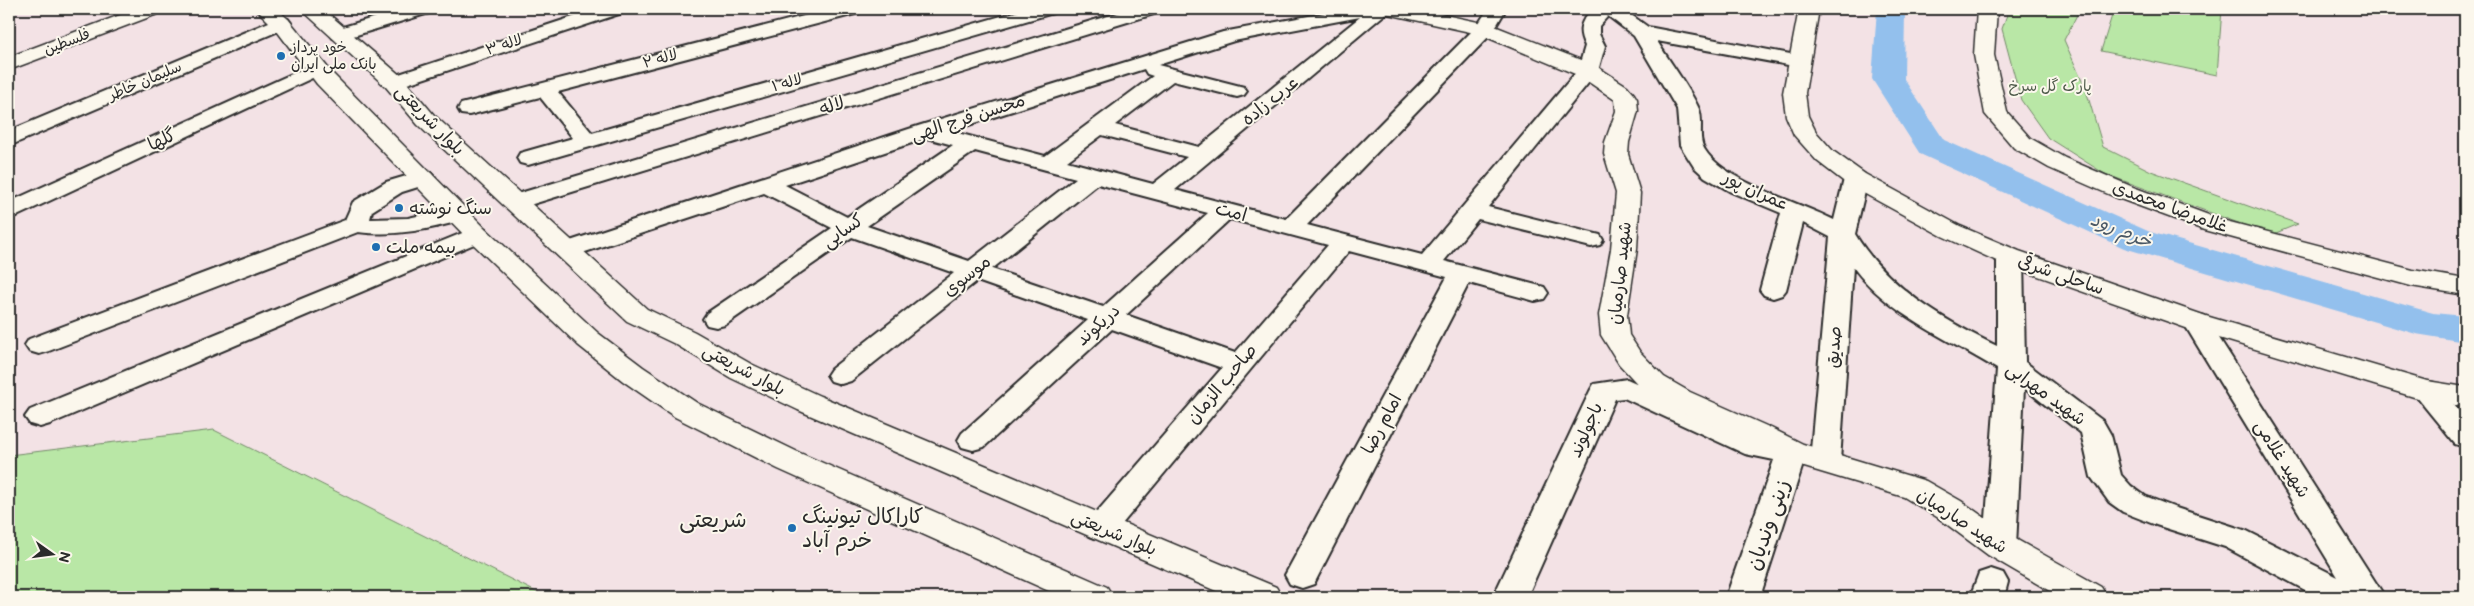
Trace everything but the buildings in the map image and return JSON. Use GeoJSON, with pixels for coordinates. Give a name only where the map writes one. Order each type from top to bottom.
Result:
{"type":"FeatureCollection","features":[{"type":"Feature","properties":{"kind":"main road","name":"فلسطین"},"geometry":{"type":"LineString","coordinates":[[9,55],[112,14],[132,9]]}},
{"type":"Feature","properties":{"kind":"main road","name":"فلسطین"},"geometry":{"type":"LineString","coordinates":[[9,64],[153,9]]}},
{"type":"Feature","properties":{"kind":"main road","name":"بلوار شریعتی"},"geometry":{"type":"LineString","coordinates":[[311,9],[394,82],[416,108],[637,315],[685,338],[741,371],[933,457],[1264,597]]}},
{"type":"Feature","properties":{"kind":"main road","name":"ساحلی شرقی"},"geometry":{"type":"LineString","coordinates":[[1810,9],[1794,93],[1797,116],[1806,134],[1825,156],[1856,179],[1951,231],[2010,257],[2196,322],[2425,390],[2465,398]]}},
{"type":"Feature","properties":{"kind":"main road","name":"غلامرضا محمدی"},"geometry":{"type":"LineString","coordinates":[[1987,9],[1984,55],[1996,114],[2022,142],[2057,163],[2124,192],[2213,224],[2411,278],[2465,287]]}},
{"type":"Feature","properties":{"kind":"main road","name":"شهید صارمیان"},"geometry":{"type":"LineString","coordinates":[[1401,10],[1486,29],[1564,59],[1588,71],[1618,91],[1626,99],[1627,111],[1617,142],[1616,154],[1628,193],[1624,249],[1613,315],[1615,335],[1629,358],[1654,384],[1679,399],[1760,435],[1792,452],[1915,489],[1949,509],[2000,546],[2089,597]]}},
{"type":"Feature","properties":{"kind":"main road"},"geometry":{"type":"LineString","coordinates":[[276,11],[316,69],[371,126],[468,224],[588,339],[633,374],[686,410],[789,461],[1095,597]]}},
{"type":"Feature","properties":{"kind":"main road"},"geometry":{"type":"LineString","coordinates":[[276,11],[388,99],[416,108]]}},
{"type":"Feature","properties":{"kind":"main road"},"geometry":{"type":"LineString","coordinates":[[276,11],[368,107],[371,126]]}},
{"type":"Feature","properties":{"kind":"street"},"geometry":{"type":"LineString","coordinates":[[340,34],[422,9]]}},
{"type":"Feature","properties":{"kind":"street","name":"لاله ۳"},"geometry":{"type":"LineString","coordinates":[[394,82],[615,9]]}},
{"type":"Feature","properties":{"kind":"street","name":"لاله ۲"},"geometry":{"type":"LineString","coordinates":[[469,109],[852,9]]}},
{"type":"Feature","properties":{"kind":"street","name":"لاله ۱"},"geometry":{"type":"LineString","coordinates":[[528,158],[1046,9]]}},
{"type":"Feature","properties":{"kind":"street","name":"لاله"},"geometry":{"type":"LineString","coordinates":[[515,202],[1150,9]]}},
{"type":"Feature","properties":{"kind":"street","name":"محسن فرج الهی"},"geometry":{"type":"LineString","coordinates":[[566,250],[1133,65],[1230,36],[1375,9]]}},
{"type":"Feature","properties":{"kind":"street","name":"عرب زاده"},"geometry":{"type":"LineString","coordinates":[[1157,193],[1382,9]]}},
{"type":"Feature","properties":{"kind":"street"},"geometry":{"type":"LineString","coordinates":[[1291,228],[1486,29],[1497,9]]}},
{"type":"Feature","properties":{"kind":"street"},"geometry":{"type":"LineString","coordinates":[[1428,264],[1588,71],[1595,46],[1588,34],[1590,21],[1604,9]]}},
{"type":"Feature","properties":{"kind":"street","name":"عمران پور"},"geometry":{"type":"LineString","coordinates":[[1611,9],[1642,32],[1688,109],[1692,119],[1690,133],[1692,148],[1704,163],[1734,185],[1794,210],[1843,234]]}},
{"type":"Feature","properties":{"kind":"street","name":"سلیمان خاطر"},"geometry":{"type":"LineString","coordinates":[[9,139],[276,11]]}},
{"type":"Feature","properties":{"kind":"street"},"geometry":{"type":"LineString","coordinates":[[1642,32],[1799,61]]}},
{"type":"Feature","properties":{"kind":"street"},"geometry":{"type":"LineString","coordinates":[[1133,65],[1236,91]]}},
{"type":"Feature","properties":{"kind":"street","name":"گلها"},"geometry":{"type":"LineString","coordinates":[[9,211],[316,69]]}},
{"type":"Feature","properties":{"kind":"street"},"geometry":{"type":"LineString","coordinates":[[1049,164],[1169,74]]}},
{"type":"Feature","properties":{"kind":"street"},"geometry":{"type":"LineString","coordinates":[[544,89],[587,141]]}},
{"type":"Feature","properties":{"kind":"street"},"geometry":{"type":"LineString","coordinates":[[1099,127],[1204,155]]}},
{"type":"Feature","properties":{"kind":"street","name":"امت"},"geometry":{"type":"LineString","coordinates":[[926,132],[1535,293]]}},
{"type":"Feature","properties":{"kind":"street","name":"کسایی"},"geometry":{"type":"LineString","coordinates":[[716,319],[971,143]]}},
{"type":"Feature","properties":{"kind":"street","name":"موسوی"},"geometry":{"type":"LineString","coordinates":[[840,375],[1094,176]]}},
{"type":"Feature","properties":{"kind":"street"},"geometry":{"type":"LineString","coordinates":[[356,224],[361,207],[394,187],[423,178]]}},
{"type":"Feature","properties":{"kind":"street","name":"صدیق"},"geometry":{"type":"LineString","coordinates":[[1825,461],[1843,234],[1856,179]]}},
{"type":"Feature","properties":{"kind":"street"},"geometry":{"type":"LineString","coordinates":[[765,184],[848,227],[1239,364]]}},
{"type":"Feature","properties":{"kind":"street"},"geometry":{"type":"LineString","coordinates":[[1473,210],[1591,240]]}},
{"type":"Feature","properties":{"kind":"street"},"geometry":{"type":"LineString","coordinates":[[1773,290],[1794,210]]}},
{"type":"Feature","properties":{"kind":"street","name":"دریکوند"},"geometry":{"type":"LineString","coordinates":[[973,440],[1106,317],[1225,211]]}},
{"type":"Feature","properties":{"kind":"street"},"geometry":{"type":"LineString","coordinates":[[39,345],[356,224],[384,228],[468,224]]}},
{"type":"Feature","properties":{"kind":"street"},"geometry":{"type":"LineString","coordinates":[[40,417],[468,224]]}},
{"type":"Feature","properties":{"kind":"street","name":"شهید مهرابی"},"geometry":{"type":"LineString","coordinates":[[1843,234],[1853,253],[1870,272],[1894,293],[1960,339],[2011,365],[2093,428],[2099,439],[2108,481],[2130,501],[2234,538],[2347,597]]}},
{"type":"Feature","properties":{"kind":"street","name":"صاحب الزمان"},"geometry":{"type":"LineString","coordinates":[[1101,528],[1344,242]]}},
{"type":"Feature","properties":{"kind":"street"},"geometry":{"type":"LineString","coordinates":[[2000,546],[2011,365],[2010,257]]}},
{"type":"Feature","properties":{"kind":"street","name":"امام رضا"},"geometry":{"type":"LineString","coordinates":[[1302,575],[1462,273]]}},
{"type":"Feature","properties":{"kind":"street","name":"شهید غلامی"},"geometry":{"type":"LineString","coordinates":[[2196,322],[2368,597]]}},
{"type":"Feature","properties":{"kind":"street","name":"باجولوند"},"geometry":{"type":"LineString","coordinates":[[1510,597],[1604,391],[1627,388],[1756,447],[1792,452]]}},
{"type":"Feature","properties":{"kind":"street"},"geometry":{"type":"LineString","coordinates":[[2425,390],[2465,438]]}},
{"type":"Feature","properties":{"kind":"street","name":"زینی وندیان"},"geometry":{"type":"LineString","coordinates":[[1743,597],[1792,452]]}},
{"type":"Feature","properties":{"kind":"green space","name":"پارک گل سرخ"},"geometry":{"type":"Polygon","coordinates":[[[2009,9],[2080,9],[2064,40],[2086,90],[2103,147],[2151,171],[2298,224],[2271,235],[2105,174],[2048,138],[2021,100],[2002,29],[2009,9]]]}},
{"type":"Feature","properties":{"kind":"green space"},"geometry":{"type":"Polygon","coordinates":[[[2114,9],[2222,9],[2217,75],[2101,51],[2114,9]]]}},
{"type":"Feature","properties":{"kind":"green space"},"geometry":{"type":"Polygon","coordinates":[[[214,430],[546,597],[9,597],[9,455],[214,430]]]}},
{"type":"Feature","properties":{"kind":"waterway","name":"خرم رود"},"geometry":{"type":"LineString","coordinates":[[1891,9],[1888,79],[1932,147],[2137,240],[2430,325],[2465,329]]}},
{"type":"Feature","properties":{"kind":"place","name":"خود پرداز بانک ملی ایران"},"geometry":{"type":"Point","coordinates":[281,56]}},
{"type":"Feature","properties":{"kind":"place","name":"سنگ نوشته"},"geometry":{"type":"Point","coordinates":[399,208]}},
{"type":"Feature","properties":{"kind":"place","name":"بیمه ملت"},"geometry":{"type":"Point","coordinates":[376,247]}},
{"type":"Feature","properties":{"kind":"place","name":"کاراکال تیونینگ خرم آباد"},"geometry":{"type":"Point","coordinates":[792,528]}},
{"type":"Feature","properties":{"kind":"district","name":"شریعتی"},"geometry":{"type":"Point","coordinates":[713,520]}}]}
